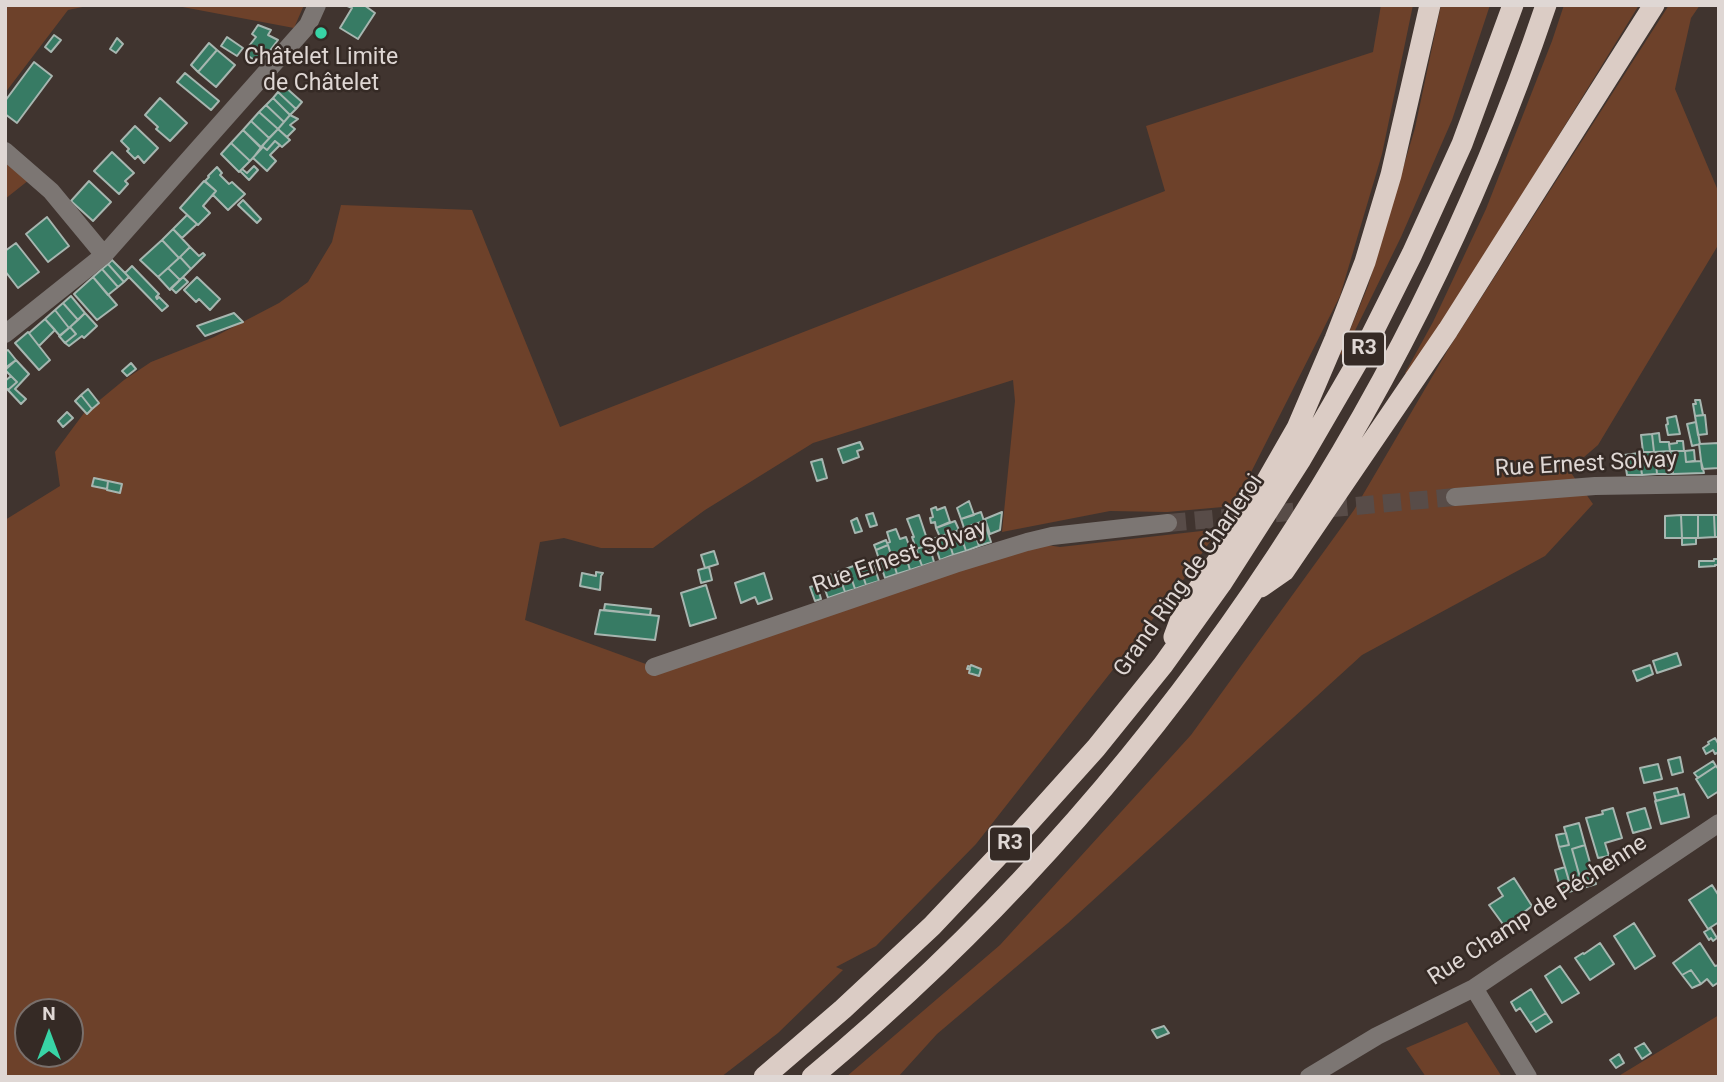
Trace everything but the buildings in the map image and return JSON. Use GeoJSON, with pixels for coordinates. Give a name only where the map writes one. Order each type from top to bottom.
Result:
{"type":"FeatureCollection","features":[{"type":"Feature","properties":{"kind":"highway"},"geometry":{"type":"LineString","coordinates":[[1163,665],[1184,610],[1238,531],[1297,428],[1335,339],[1365,262],[1391,175],[1430,5]]}},
{"type":"Feature","properties":{"kind":"highway","name":"Grand Ring de Charleroi"},"geometry":{"type":"LineString","coordinates":[[764,1077],[843,1009],[932,926],[1016,837],[1087,758],[1163,665],[1221,584],[1301,460],[1362,354],[1412,254],[1462,144],[1513,5]]}},
{"type":"Feature","properties":{"kind":"highway","name":"R3"},"geometry":{"type":"LineString","coordinates":[[812,1077],[862,1035],[953,950],[1038,862],[1121,768],[1254,592],[1327,477],[1387,373],[1441,267],[1492,153],[1546,5]]}},
{"type":"Feature","properties":{"kind":"highway"},"geometry":{"type":"LineString","coordinates":[[1254,592],[1284,571],[1292,560],[1448,330],[1654,5]]}},
{"type":"Feature","properties":{"kind":"street"},"geometry":{"type":"LineString","coordinates":[[5,334],[104,255],[308,25],[317,5]]}},
{"type":"Feature","properties":{"kind":"street"},"geometry":{"type":"LineString","coordinates":[[5,151],[51,191],[104,255]]}},
{"type":"Feature","properties":{"kind":"street","name":"Rue Ernest Solvay"},"geometry":{"type":"LineString","coordinates":[[1455,497],[1595,486],[1719,484]]}},
{"type":"Feature","properties":{"kind":"street","name":"Rue Ernest Solvay"},"geometry":{"type":"LineString","coordinates":[[654,667],[1027,542],[1052,536],[1168,523]]}},
{"type":"Feature","properties":{"kind":"street","name":"Rue Champ de Péchenne"},"geometry":{"type":"LineString","coordinates":[[1309,1077],[1377,1036],[1474,988],[1719,823]]}},
{"type":"Feature","properties":{"kind":"street"},"geometry":{"type":"LineString","coordinates":[[1474,988],[1528,1077]]}},
{"type":"Feature","properties":{"kind":"shaded area"},"geometry":{"type":"Polygon","coordinates":[[[5,5],[92,5],[68,10],[5,93],[5,5]]]}},
{"type":"Feature","properties":{"kind":"shaded area"},"geometry":{"type":"Polygon","coordinates":[[[172,5],[304,5],[294,28],[172,5]]]}},
{"type":"Feature","properties":{"kind":"shaded area"},"geometry":{"type":"Polygon","coordinates":[[[1381,5],[1413,5],[1382,154],[1340,296],[1234,506],[1167,512],[1110,511],[1002,532],[1015,401],[1013,380],[813,443],[705,510],[653,548],[601,548],[564,538],[540,542],[525,620],[654,667],[1027,542],[1060,547],[1219,529],[1181,583],[976,844],[876,946],[836,967],[843,970],[778,1033],[721,1077],[5,1077],[5,520],[60,486],[55,452],[84,413],[151,362],[214,337],[279,303],[308,282],[332,242],[341,205],[472,210],[560,427],[1165,191],[1146,126],[1373,52],[1381,5]]]}},
{"type":"Feature","properties":{"kind":"shaded area"},"geometry":{"type":"Polygon","coordinates":[[[1441,5],[1490,5],[1452,120],[1401,237],[1343,355],[1340,354],[1368,286],[1415,128],[1441,5]]]}},
{"type":"Feature","properties":{"kind":"shaded area"},"geometry":{"type":"Polygon","coordinates":[[[1564,5],[1639,5],[1506,221],[1408,374],[1405,373],[1433,322],[1486,209],[1564,5]]]}},
{"type":"Feature","properties":{"kind":"shaded area"},"geometry":{"type":"Polygon","coordinates":[[[1669,5],[1700,5],[1691,18],[1675,89],[1719,193],[1719,248],[1717,247],[1598,445],[1569,470],[1593,504],[1545,556],[1362,655],[1068,923],[937,1034],[898,1077],[846,1077],[1000,945],[1191,735],[1354,510],[1449,348],[1669,5]]]}},
{"type":"Feature","properties":{"kind":"shaded area"},"geometry":{"type":"Polygon","coordinates":[[[5,151],[34,176],[5,199],[5,151]]]}},
{"type":"Feature","properties":{"kind":"shaded area"},"geometry":{"type":"Polygon","coordinates":[[[1719,1015],[1719,1077],[1617,1077],[1719,1015]]]}},
{"type":"Feature","properties":{"kind":"shaded area"},"geometry":{"type":"Polygon","coordinates":[[[1467,1022],[1502,1077],[1426,1077],[1406,1048],[1467,1022]]]}},
{"type":"Feature","properties":{"kind":"tunnel"},"geometry":{"type":"LineString","coordinates":[[1168,523],[1455,497]]}},
{"type":"Feature","properties":{"kind":"place","name":"Châtelet Limite de Châtelet"},"geometry":{"type":"Point","coordinates":[321,33]}}]}
